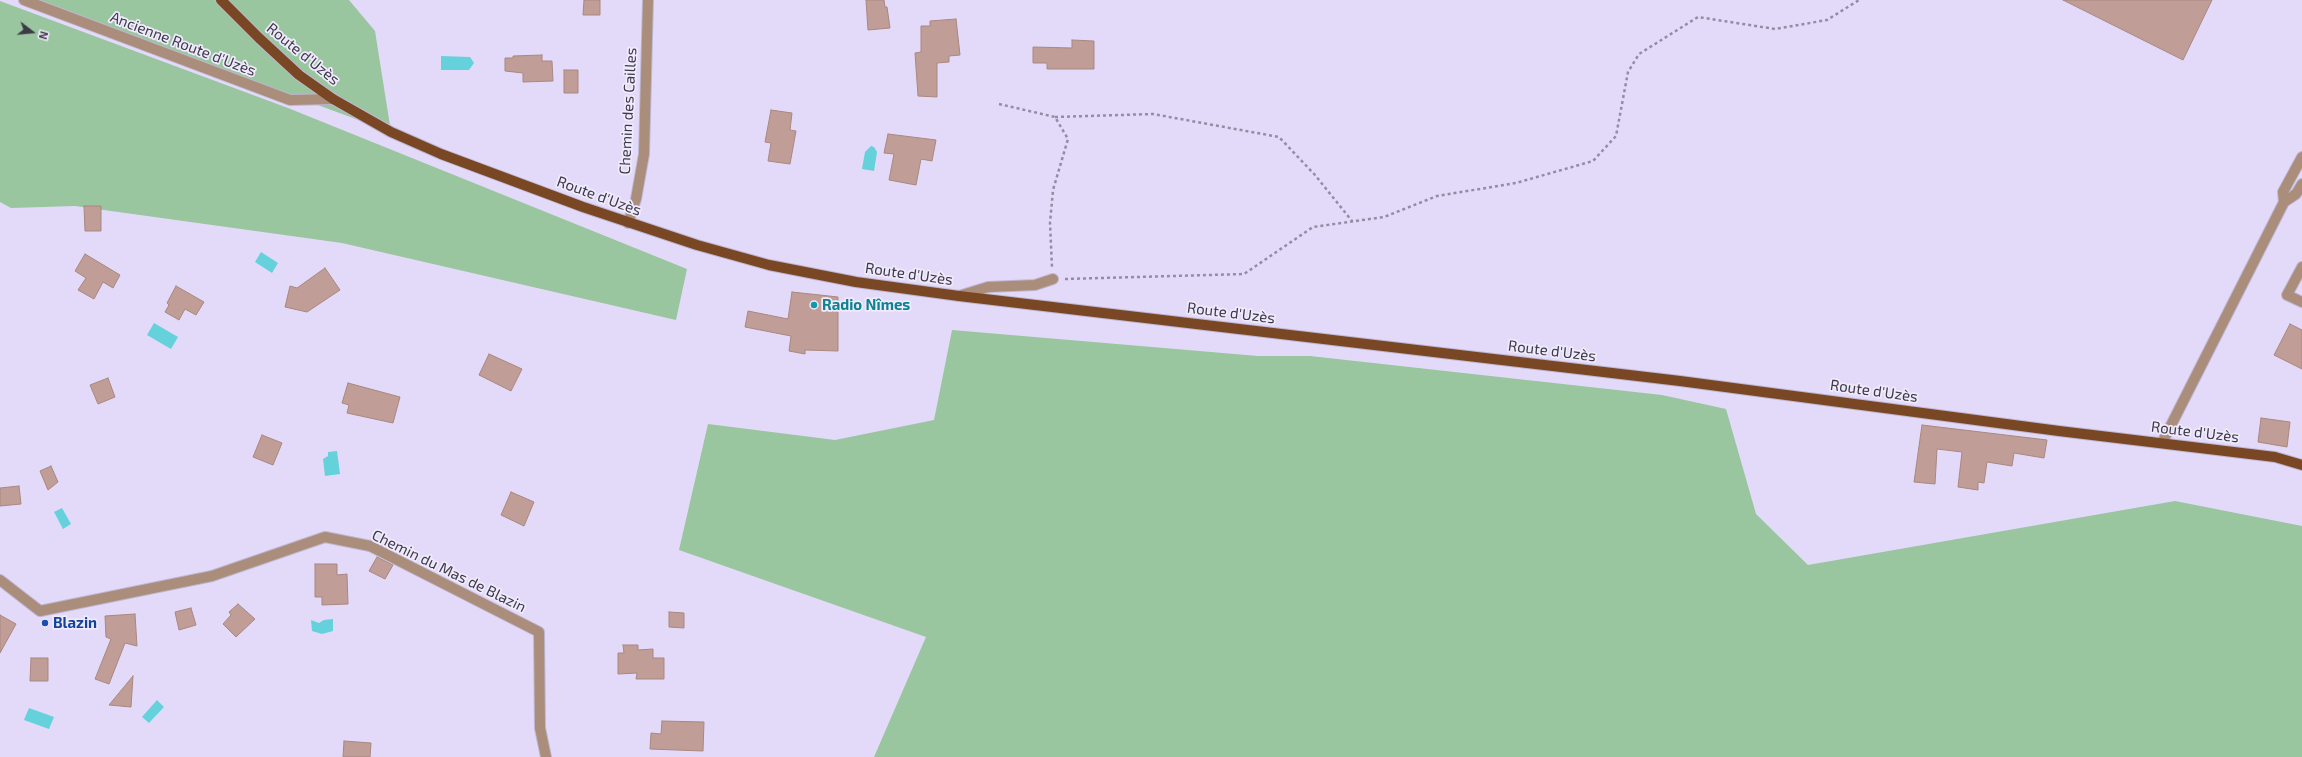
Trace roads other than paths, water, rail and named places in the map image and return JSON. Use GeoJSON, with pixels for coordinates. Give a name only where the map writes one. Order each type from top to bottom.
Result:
{"type":"FeatureCollection","features":[{"type":"Feature","properties":{"kind":"main road","name":"Route d'Uzès"},"geometry":{"type":"LineString","coordinates":[[221,0],[299,75],[333,98],[391,132],[441,154],[628,223],[769,266],[856,282],[959,296],[1672,380],[2275,457],[2302,465]]}},
{"type":"Feature","properties":{"kind":"street","name":"Ancienne Route d'Uzès"},"geometry":{"type":"LineString","coordinates":[[24,0],[290,100],[333,98]]}},
{"type":"Feature","properties":{"kind":"street","name":"Chemin des Cailles"},"geometry":{"type":"LineString","coordinates":[[628,223],[636,199],[644,154],[648,0]]}},
{"type":"Feature","properties":{"kind":"street"},"geometry":{"type":"LineString","coordinates":[[2284,202],[2283,192],[2302,157]]}},
{"type":"Feature","properties":{"kind":"street"},"geometry":{"type":"LineString","coordinates":[[2162,443],[2284,202],[2296,194],[2302,184]]}},
{"type":"Feature","properties":{"kind":"street"},"geometry":{"type":"LineString","coordinates":[[2302,267],[2287,295],[2302,302]]}},
{"type":"Feature","properties":{"kind":"street"},"geometry":{"type":"LineString","coordinates":[[959,296],[988,287],[1035,285],[1053,279]]}},
{"type":"Feature","properties":{"kind":"street","name":"Chemin du Mas de Blazin"},"geometry":{"type":"LineString","coordinates":[[0,580],[40,611],[212,576],[325,537],[370,546],[538,632],[540,728],[546,757]]}},
{"type":"Feature","properties":{"kind":"place","name":"Radio Nîmes"},"geometry":{"type":"Point","coordinates":[814,305]}},
{"type":"Feature","properties":{"kind":"place","name":"Blazin"},"geometry":{"type":"Point","coordinates":[45,623]}}]}
